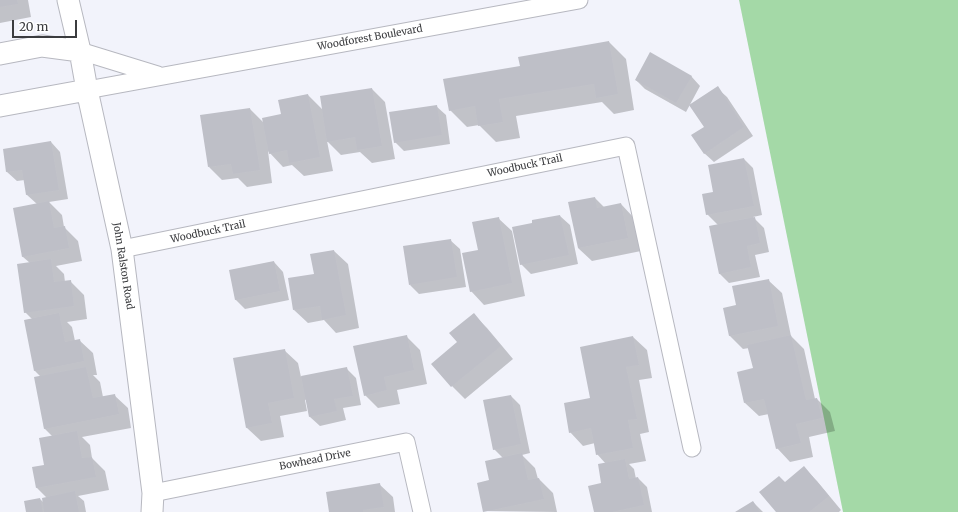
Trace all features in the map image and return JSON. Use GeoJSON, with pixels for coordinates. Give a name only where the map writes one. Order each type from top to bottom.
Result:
{"type":"FeatureCollection","features":[{"type":"Feature","properties":{"kind":"street","name":"John Ralston Road"},"geometry":{"type":"LineString","coordinates":[[68,0],[122,249],[153,502]]}},
{"type":"Feature","properties":{"kind":"street","name":"Woodforest Boulevard"},"geometry":{"type":"LineString","coordinates":[[0,106],[579,0]]}},
{"type":"Feature","properties":{"kind":"street","name":"Woodforest Boulevard"},"geometry":{"type":"LineString","coordinates":[[0,54],[42,46],[80,51],[160,76]]}},
{"type":"Feature","properties":{"kind":"street","name":"Woodbuck Trail"},"geometry":{"type":"LineString","coordinates":[[122,249],[626,146],[692,448]]}},
{"type":"Feature","properties":{"kind":"street","name":"Bowhead Drive"},"geometry":{"type":"LineString","coordinates":[[153,502],[406,442],[422,512]]}},
{"type":"Feature","properties":{"kind":"green space"},"geometry":{"type":"Polygon","coordinates":[[[739,0],[958,0],[958,512],[843,512],[739,0]]]}},
{"type":"Feature","properties":{"kind":"building"},"geometry":{"type":"Polygon","coordinates":[[[0,0],[17,0],[18,4],[0,7],[0,0]]]}},
{"type":"Feature","properties":{"kind":"building"},"geometry":{"type":"Polygon","coordinates":[[[609,41],[618,94],[596,98],[594,84],[499,99],[503,122],[478,126],[475,106],[449,111],[443,79],[520,66],[518,57],[609,41]]]}},
{"type":"Feature","properties":{"kind":"building"},"geometry":{"type":"Polygon","coordinates":[[[650,52],[692,76],[676,103],[635,80],[650,52]]]}},
{"type":"Feature","properties":{"kind":"building"},"geometry":{"type":"Polygon","coordinates":[[[718,86],[744,127],[704,154],[691,135],[704,127],[689,105],[718,86]]]}},
{"type":"Feature","properties":{"kind":"building"},"geometry":{"type":"Polygon","coordinates":[[[372,88],[382,146],[357,150],[355,137],[327,142],[320,96],[372,88]]]}},
{"type":"Feature","properties":{"kind":"building"},"geometry":{"type":"Polygon","coordinates":[[[308,94],[320,157],[289,163],[287,150],[269,154],[262,118],[281,114],[278,100],[308,94]]]}},
{"type":"Feature","properties":{"kind":"building"},"geometry":{"type":"Polygon","coordinates":[[[437,105],[442,135],[394,143],[389,112],[437,105]]]}},
{"type":"Feature","properties":{"kind":"building"},"geometry":{"type":"Polygon","coordinates":[[[250,108],[260,170],[233,174],[231,164],[208,167],[200,115],[250,108]]]}},
{"type":"Feature","properties":{"kind":"building"},"geometry":{"type":"Polygon","coordinates":[[[51,141],[59,190],[26,195],[22,170],[6,172],[3,149],[51,141]]]}},
{"type":"Feature","properties":{"kind":"building"},"geometry":{"type":"Polygon","coordinates":[[[744,158],[754,206],[706,215],[702,194],[713,192],[708,165],[744,158]]]}},
{"type":"Feature","properties":{"kind":"building"},"geometry":{"type":"Polygon","coordinates":[[[595,197],[597,208],[621,203],[628,238],[578,248],[568,202],[595,197]]]}},
{"type":"Feature","properties":{"kind":"building"},"geometry":{"type":"Polygon","coordinates":[[[49,201],[54,228],[65,226],[69,248],[22,257],[13,208],[49,201]]]}},
{"type":"Feature","properties":{"kind":"building"},"geometry":{"type":"Polygon","coordinates":[[[560,215],[569,255],[520,265],[512,227],[532,223],[532,220],[560,215]]]}},
{"type":"Feature","properties":{"kind":"building"},"geometry":{"type":"Polygon","coordinates":[[[499,217],[512,283],[470,292],[462,253],[478,250],[472,222],[499,217]]]}},
{"type":"Feature","properties":{"kind":"building"},"geometry":{"type":"Polygon","coordinates":[[[755,217],[760,243],[747,246],[751,267],[719,274],[709,226],[755,217]]]}},
{"type":"Feature","properties":{"kind":"building"},"geometry":{"type":"Polygon","coordinates":[[[451,239],[457,277],[409,285],[403,246],[451,239]]]}},
{"type":"Feature","properties":{"kind":"building"},"geometry":{"type":"Polygon","coordinates":[[[334,250],[346,315],[322,320],[320,306],[293,310],[288,278],[314,274],[310,254],[334,250]]]}},
{"type":"Feature","properties":{"kind":"building"},"geometry":{"type":"Polygon","coordinates":[[[51,259],[54,282],[71,280],[74,306],[24,313],[17,264],[51,259]]]}},
{"type":"Feature","properties":{"kind":"building"},"geometry":{"type":"Polygon","coordinates":[[[274,261],[280,291],[235,300],[229,270],[274,261]]]}},
{"type":"Feature","properties":{"kind":"building"},"geometry":{"type":"Polygon","coordinates":[[[769,279],[778,326],[729,336],[723,308],[736,305],[732,286],[769,279]]]}},
{"type":"Feature","properties":{"kind":"building"},"geometry":{"type":"Polygon","coordinates":[[[59,313],[65,342],[80,339],[84,361],[34,371],[24,320],[59,313]]]}},
{"type":"Feature","properties":{"kind":"building"},"geometry":{"type":"Polygon","coordinates":[[[474,313],[501,346],[451,387],[431,364],[457,342],[449,333],[474,313]]]}},
{"type":"Feature","properties":{"kind":"building"},"geometry":{"type":"Polygon","coordinates":[[[407,335],[414,370],[384,377],[387,390],[364,396],[353,346],[407,335]]]}},
{"type":"Feature","properties":{"kind":"building"},"geometry":{"type":"Polygon","coordinates":[[[791,335],[806,400],[817,398],[822,418],[796,424],[801,443],[776,449],[764,399],[744,403],[737,372],[753,368],[747,345],[791,335]]]}},
{"type":"Feature","properties":{"kind":"building"},"geometry":{"type":"Polygon","coordinates":[[[633,336],[639,365],[626,367],[637,419],[628,420],[633,448],[596,455],[591,428],[569,433],[564,403],[590,398],[580,347],[633,336]]]}},
{"type":"Feature","properties":{"kind":"building"},"geometry":{"type":"Polygon","coordinates":[[[285,349],[294,398],[268,403],[272,423],[246,428],[233,358],[285,349]]]}},
{"type":"Feature","properties":{"kind":"building"},"geometry":{"type":"Polygon","coordinates":[[[86,367],[93,398],[115,394],[119,414],[44,429],[34,377],[86,367]]]}},
{"type":"Feature","properties":{"kind":"building"},"geometry":{"type":"Polygon","coordinates":[[[347,367],[353,396],[334,399],[337,411],[309,417],[301,376],[347,367]]]}},
{"type":"Feature","properties":{"kind":"building"},"geometry":{"type":"Polygon","coordinates":[[[511,395],[521,444],[493,450],[483,400],[511,395]]]}},
{"type":"Feature","properties":{"kind":"building"},"geometry":{"type":"Polygon","coordinates":[[[77,431],[82,458],[92,457],[96,477],[36,488],[32,467],[44,465],[39,438],[77,431]]]}},
{"type":"Feature","properties":{"kind":"building"},"geometry":{"type":"Polygon","coordinates":[[[522,453],[528,480],[539,478],[544,499],[483,512],[477,483],[489,480],[485,461],[522,453]]]}},
{"type":"Feature","properties":{"kind":"building"},"geometry":{"type":"Polygon","coordinates":[[[625,459],[629,479],[638,477],[644,505],[612,512],[594,512],[588,486],[601,483],[598,464],[625,459]]]}},
{"type":"Feature","properties":{"kind":"building"},"geometry":{"type":"Polygon","coordinates":[[[804,466],[829,496],[809,512],[776,512],[759,492],[779,476],[785,482],[804,466]]]}},
{"type":"Feature","properties":{"kind":"building"},"geometry":{"type":"Polygon","coordinates":[[[380,483],[384,507],[363,510],[363,512],[329,512],[326,492],[380,483]]]}},
{"type":"Feature","properties":{"kind":"building"},"geometry":{"type":"Polygon","coordinates":[[[75,491],[79,512],[44,512],[42,498],[75,491]]]}},
{"type":"Feature","properties":{"kind":"building"},"geometry":{"type":"Polygon","coordinates":[[[40,498],[43,512],[26,512],[24,501],[40,498]]]}},
{"type":"Feature","properties":{"kind":"building"},"geometry":{"type":"Polygon","coordinates":[[[753,501],[760,512],[735,512],[753,501]]]}}]}
